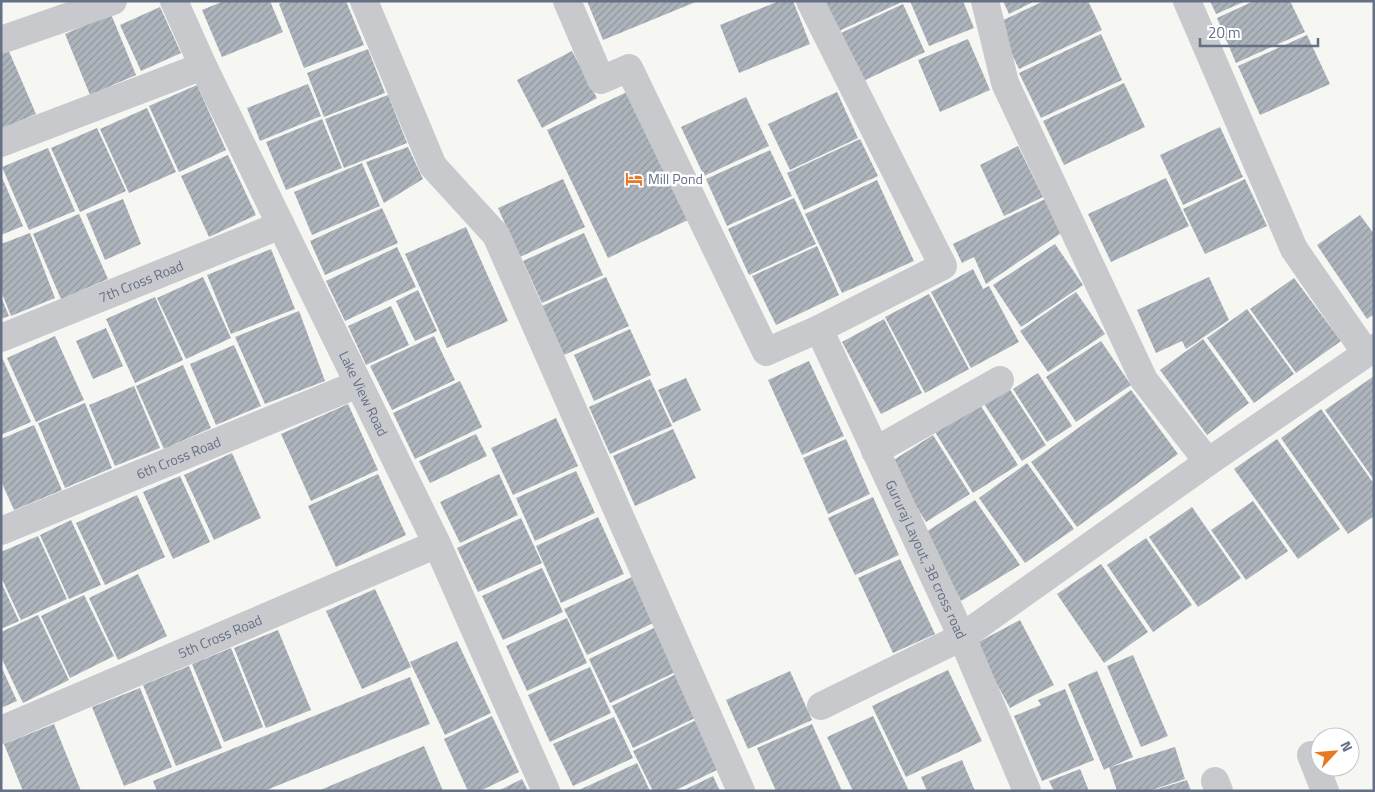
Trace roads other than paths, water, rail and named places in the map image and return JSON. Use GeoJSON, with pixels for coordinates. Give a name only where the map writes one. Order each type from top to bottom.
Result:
{"type":"FeatureCollection","features":[{"type":"Feature","properties":{"kind":"street"},"geometry":{"type":"LineString","coordinates":[[1,40],[113,1]]}},
{"type":"Feature","properties":{"kind":"street","name":"Lake View Road"},"geometry":{"type":"LineString","coordinates":[[174,1],[203,66],[437,544],[546,791]]}},
{"type":"Feature","properties":{"kind":"street"},"geometry":{"type":"LineString","coordinates":[[364,1],[433,166],[496,235],[741,791]]}},
{"type":"Feature","properties":{"kind":"street"},"geometry":{"type":"LineString","coordinates":[[568,1],[601,80],[629,68],[766,352],[819,329],[943,266],[810,1]]}},
{"type":"Feature","properties":{"kind":"street"},"geometry":{"type":"LineString","coordinates":[[985,1],[1004,83],[1144,380],[1208,462]]}},
{"type":"Feature","properties":{"kind":"street"},"geometry":{"type":"LineString","coordinates":[[821,706],[962,637],[1208,462],[1370,350],[1294,249],[1187,1]]}},
{"type":"Feature","properties":{"kind":"street"},"geometry":{"type":"LineString","coordinates":[[1,143],[203,66]]}},
{"type":"Feature","properties":{"kind":"street","name":"7th Cross Road"},"geometry":{"type":"LineString","coordinates":[[1,338],[281,225]]}},
{"type":"Feature","properties":{"kind":"street","name":"Gururaj Layout, 3B cross road"},"geometry":{"type":"LineString","coordinates":[[819,329],[962,637],[1027,791]]}},
{"type":"Feature","properties":{"kind":"street"},"geometry":{"type":"LineString","coordinates":[[875,451],[1000,380]]}},
{"type":"Feature","properties":{"kind":"street","name":"6th Cross Road"},"geometry":{"type":"LineString","coordinates":[[1,531],[358,384]]}},
{"type":"Feature","properties":{"kind":"street","name":"5th Cross Road"},"geometry":{"type":"LineString","coordinates":[[1,730],[437,544]]}},
{"type":"Feature","properties":{"kind":"street"},"geometry":{"type":"LineString","coordinates":[[1320,777],[1325,791]]}},
{"type":"Feature","properties":{"kind":"place","name":"Mill Pond"},"geometry":{"type":"Point","coordinates":[634,179]}}]}
